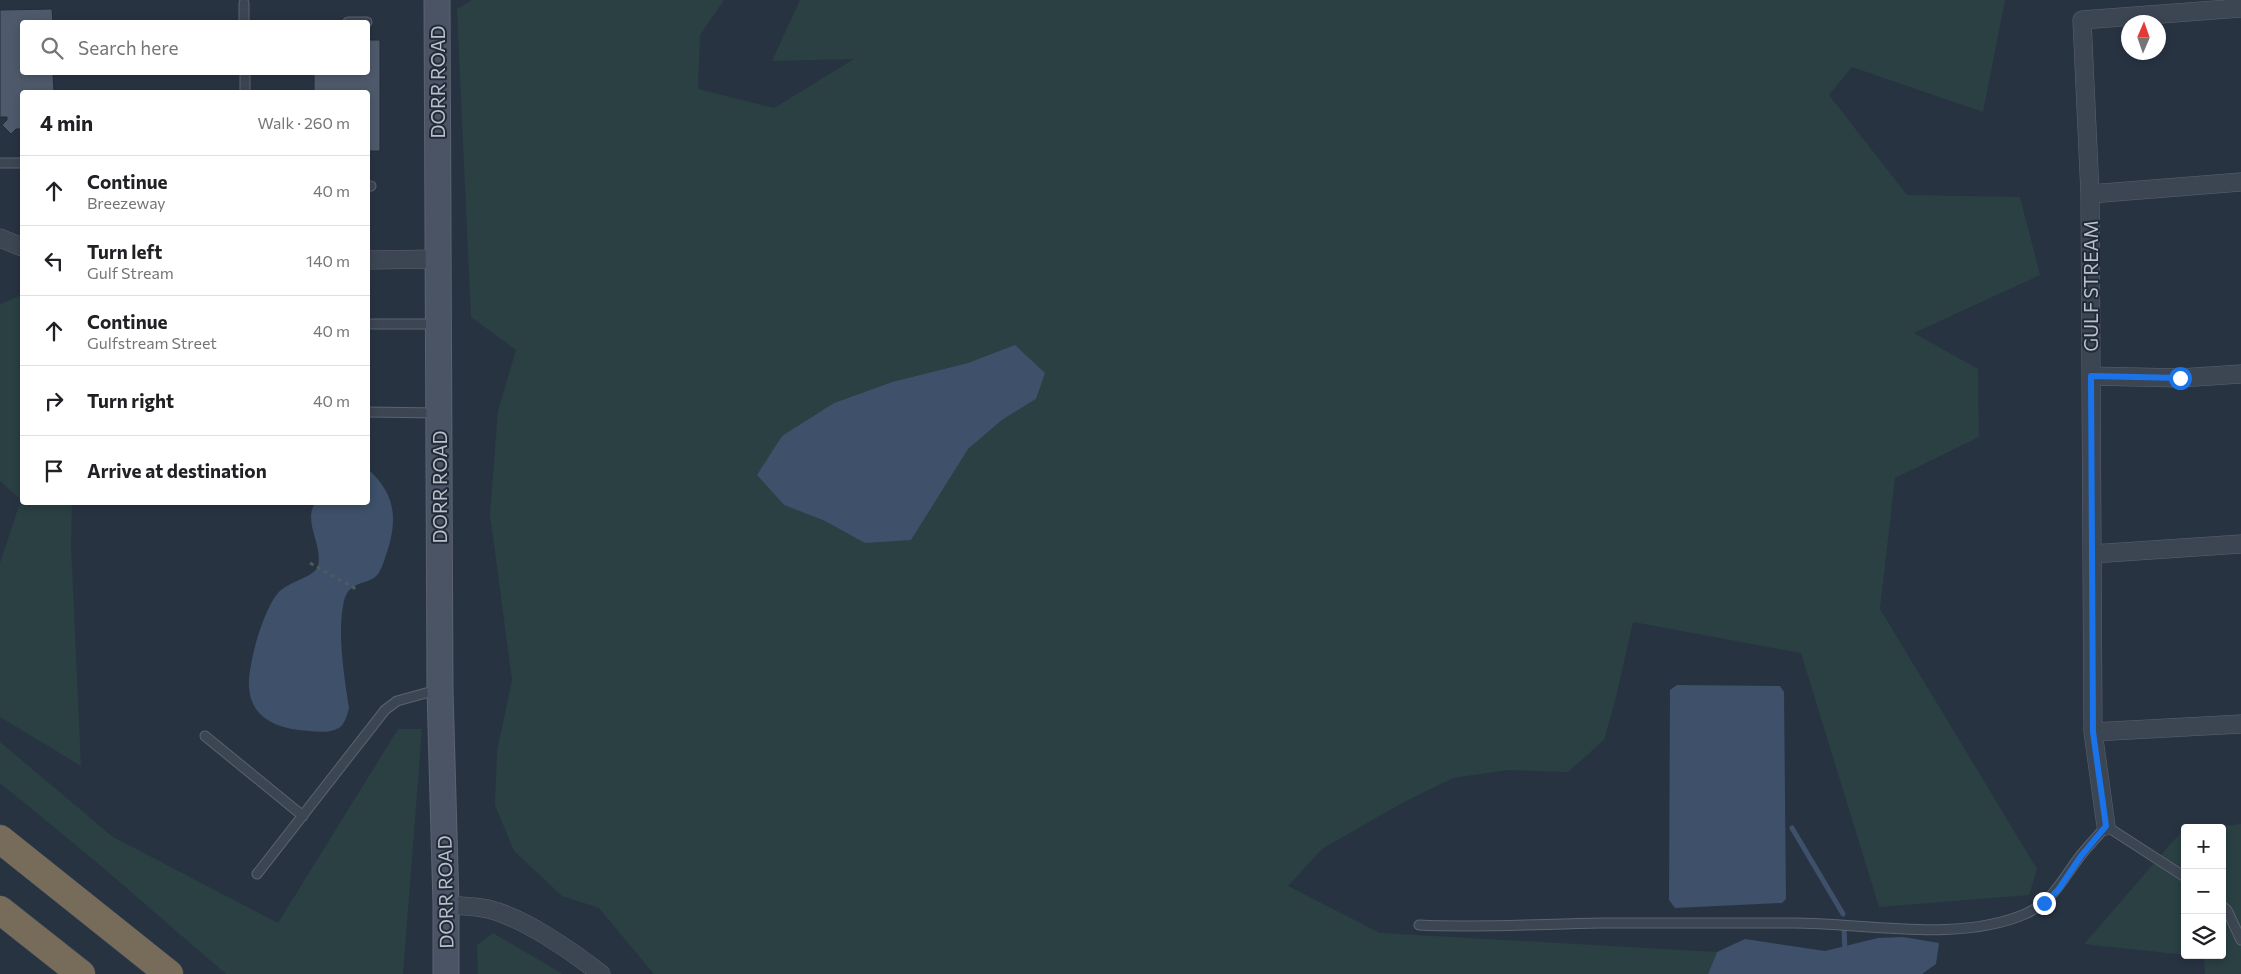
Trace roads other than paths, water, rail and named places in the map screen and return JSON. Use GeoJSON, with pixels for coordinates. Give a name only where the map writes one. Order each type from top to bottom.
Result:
{"type":"FeatureCollection","features":[{"type":"Feature","properties":{"kind":"highway"},"geometry":{"type":"LineString","coordinates":[[0,839],[169,974]]}},
{"type":"Feature","properties":{"kind":"highway"},"geometry":{"type":"LineString","coordinates":[[0,910],[81,974]]}},
{"type":"Feature","properties":{"kind":"street","name":"DORR ROAD"},"geometry":{"type":"LineString","coordinates":[[437,0],[440,690],[446,974]]}},
{"type":"Feature","properties":{"kind":"street","name":"GULF STREAM"},"geometry":{"type":"LineString","coordinates":[[2106,826],[2093,732],[2090,194],[2082,20],[2241,8]]}},
{"type":"Feature","properties":{"kind":"street"},"geometry":{"type":"LineString","coordinates":[[2090,194],[2241,182]]}},
{"type":"Feature","properties":{"kind":"street"},"geometry":{"type":"LineString","coordinates":[[0,238],[20,246]]}},
{"type":"Feature","properties":{"kind":"street"},"geometry":{"type":"LineString","coordinates":[[370,260],[438,259]]}},
{"type":"Feature","properties":{"kind":"street"},"geometry":{"type":"LineString","coordinates":[[2091,376],[2180,378],[2241,374]]}},
{"type":"Feature","properties":{"kind":"street"},"geometry":{"type":"LineString","coordinates":[[2092,554],[2241,544]]}},
{"type":"Feature","properties":{"kind":"street"},"geometry":{"type":"LineString","coordinates":[[2093,732],[2241,724]]}},
{"type":"Feature","properties":{"kind":"street"},"geometry":{"type":"LineString","coordinates":[[446,904],[489,909],[525,925],[560,944],[601,974]]}},
{"type":"Feature","properties":{"kind":"lane"},"geometry":{"type":"LineString","coordinates":[[244,3],[244,20]]}},
{"type":"Feature","properties":{"kind":"lane"},"geometry":{"type":"LineString","coordinates":[[245,75],[245,90]]}},
{"type":"Feature","properties":{"kind":"lane"},"geometry":{"type":"LineString","coordinates":[[0,163],[20,163]]}},
{"type":"Feature","properties":{"kind":"lane"},"geometry":{"type":"LineString","coordinates":[[370,324],[438,324]]}},
{"type":"Feature","properties":{"kind":"lane"},"geometry":{"type":"LineString","coordinates":[[370,412],[439,413]]}},
{"type":"Feature","properties":{"kind":"lane"},"geometry":{"type":"LineString","coordinates":[[257,874],[385,710],[397,701],[440,690]]}},
{"type":"Feature","properties":{"kind":"lane"},"geometry":{"type":"LineString","coordinates":[[205,736],[303,816]]}},
{"type":"Feature","properties":{"kind":"lane"},"geometry":{"type":"LineString","coordinates":[[1419,925],[1464,927],[1600,923],[1795,923],[1916,929],[1979,927],[2004,922],[2027,913],[2044,903],[2058,890],[2081,856],[2106,826],[2181,874]]}},
{"type":"Feature","properties":{"kind":"lane"},"geometry":{"type":"LineString","coordinates":[[2226,909],[2241,940]]}},
{"type":"Feature","properties":{"kind":"water"},"geometry":{"type":"Polygon","coordinates":[[[1015,345],[1045,373],[1036,399],[1002,420],[968,449],[911,540],[865,543],[825,521],[784,505],[757,475],[782,436],[834,403],[892,382],[968,363],[1015,345]]]}},
{"type":"Feature","properties":{"kind":"water"},"geometry":{"type":"Polygon","coordinates":[[[370,471],[377,478],[388,496],[393,516],[388,549],[378,574],[374,578],[350,589],[344,601],[341,640],[349,708],[347,716],[343,724],[336,730],[317,732],[285,728],[266,719],[258,712],[253,703],[249,679],[252,658],[259,634],[267,611],[273,601],[282,589],[312,573],[318,566],[318,550],[311,518],[314,505],[370,505],[370,471]]]}},
{"type":"Feature","properties":{"kind":"water"},"geometry":{"type":"Polygon","coordinates":[[[1677,685],[1780,686],[1784,692],[1786,899],[1782,903],[1675,908],[1669,900],[1670,690],[1677,685]]]}},
{"type":"Feature","properties":{"kind":"water"},"geometry":{"type":"Polygon","coordinates":[[[1903,937],[1939,943],[1936,964],[1922,974],[1708,974],[1717,952],[1745,939],[1825,951],[1878,938],[1903,937]]]}},
{"type":"Feature","properties":{"kind":"waterway"},"geometry":{"type":"LineString","coordinates":[[1792,828],[1843,914]]}},
{"type":"Feature","properties":{"kind":"waterway"},"geometry":{"type":"LineString","coordinates":[[1844,929],[1845,951]]}}]}
